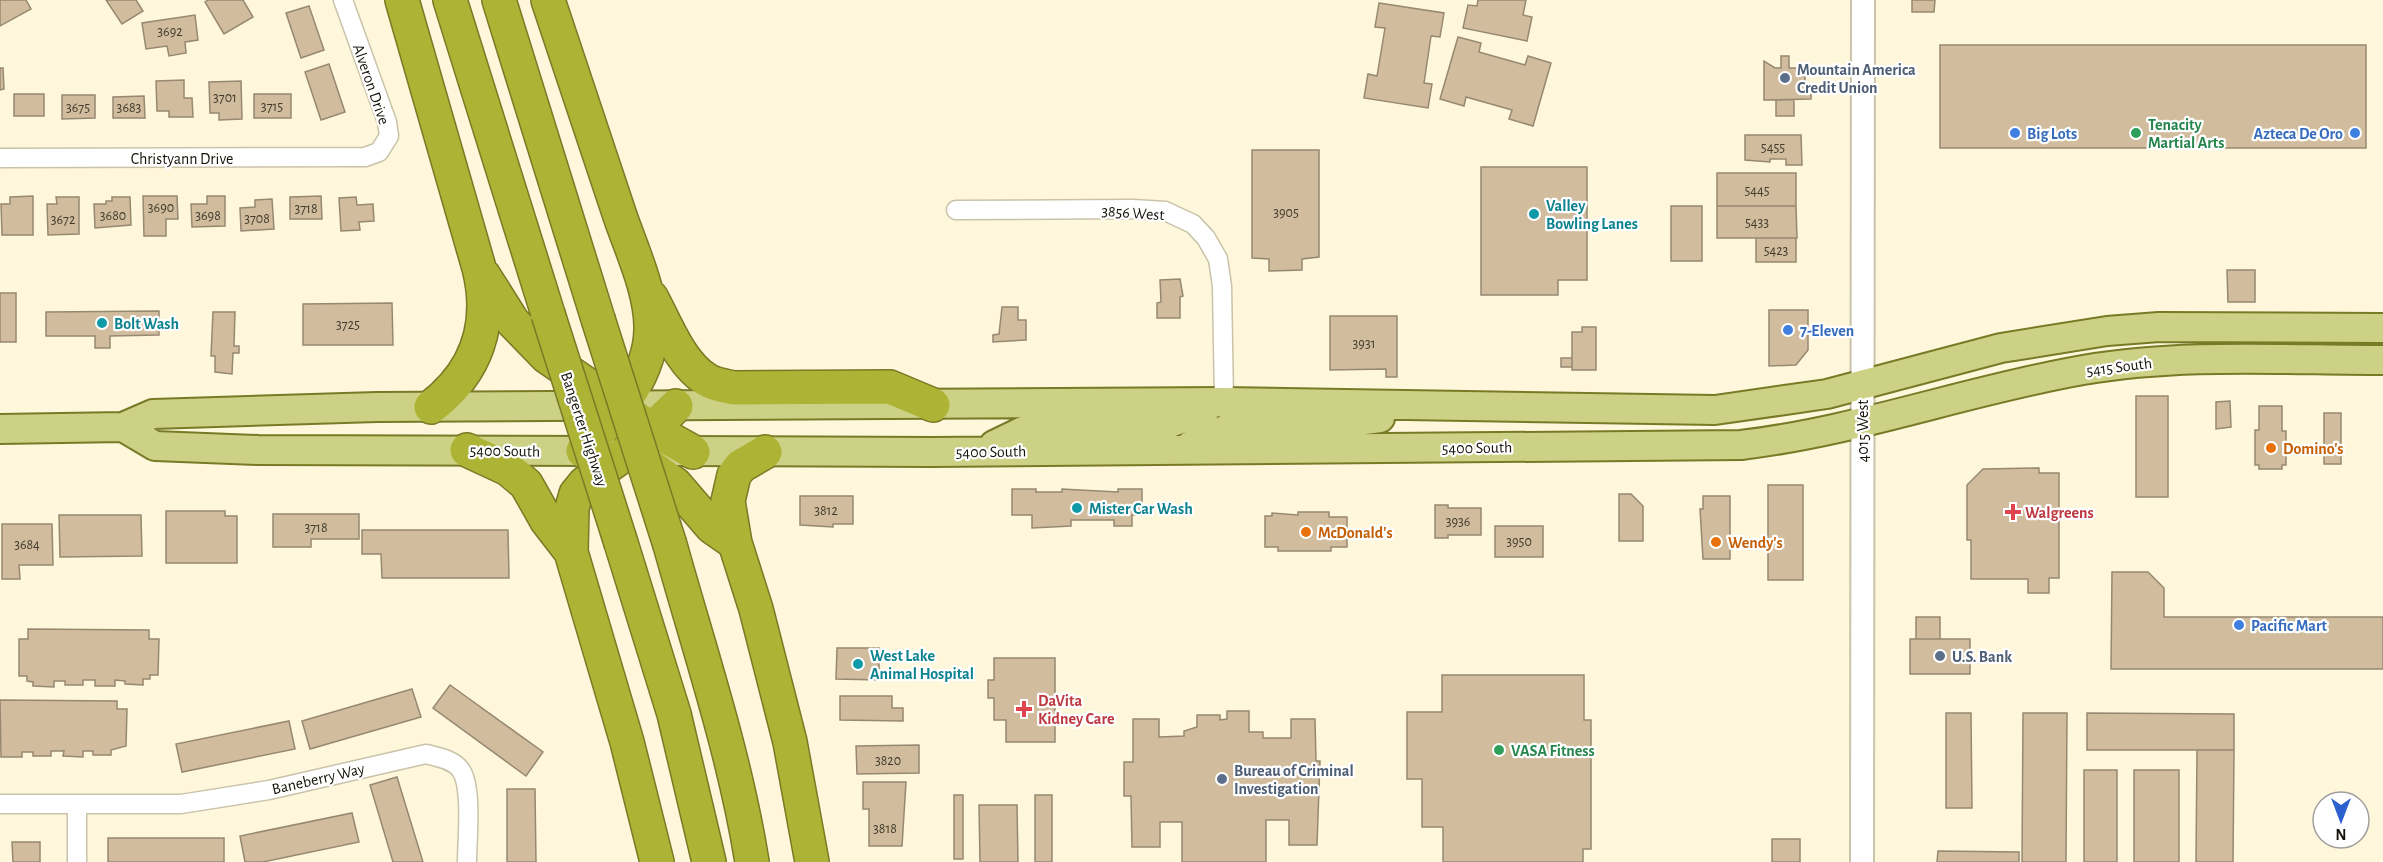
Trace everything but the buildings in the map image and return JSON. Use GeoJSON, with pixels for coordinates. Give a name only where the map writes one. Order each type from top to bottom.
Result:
{"type":"FeatureCollection","features":[{"type":"Feature","properties":{"kind":"highway"},"geometry":{"type":"LineString","coordinates":[[402,0],[479,268],[484,294],[485,320],[476,354],[457,384],[431,407]]}},
{"type":"Feature","properties":{"kind":"highway","name":"Bangerter Highway"},"geometry":{"type":"LineString","coordinates":[[450,0],[674,714],[709,862]]}},
{"type":"Feature","properties":{"kind":"highway"},"geometry":{"type":"LineString","coordinates":[[499,0],[670,545],[715,708],[747,832],[752,862]]}},
{"type":"Feature","properties":{"kind":"highway"},"geometry":{"type":"LineString","coordinates":[[548,0],[641,279],[651,331],[642,367],[603,428]]}},
{"type":"Feature","properties":{"kind":"highway"},"geometry":{"type":"LineString","coordinates":[[479,268],[501,304],[541,350],[569,374],[603,428]]}},
{"type":"Feature","properties":{"kind":"highway"},"geometry":{"type":"LineString","coordinates":[[641,279],[690,364],[711,382],[734,388],[890,387],[933,405]]}},
{"type":"Feature","properties":{"kind":"highway"},"geometry":{"type":"LineString","coordinates":[[657,862],[627,742],[571,552],[570,523],[576,494],[595,475],[641,440],[676,406]]}},
{"type":"Feature","properties":{"kind":"highway"},"geometry":{"type":"LineString","coordinates":[[576,407],[603,428],[641,440],[693,452]]}},
{"type":"Feature","properties":{"kind":"highway"},"geometry":{"type":"LineString","coordinates":[[641,440],[712,527],[735,543]]}},
{"type":"Feature","properties":{"kind":"highway"},"geometry":{"type":"LineString","coordinates":[[467,450],[508,469],[526,484],[547,522],[571,552]]}},
{"type":"Feature","properties":{"kind":"highway"},"geometry":{"type":"LineString","coordinates":[[765,452],[741,466],[730,484],[728,501],[735,543],[774,675],[790,742],[812,862]]}},
{"type":"Feature","properties":{"kind":"main road","name":"5415 South"},"geometry":{"type":"LineString","coordinates":[[1862,386],[2010,346],[2107,331],[2159,327],[2383,328]]}},
{"type":"Feature","properties":{"kind":"main road","name":"5415 South"},"geometry":{"type":"LineString","coordinates":[[1862,424],[2031,380],[2143,362],[2383,360]]}},
{"type":"Feature","properties":{"kind":"main road","name":"5400 South"},"geometry":{"type":"LineString","coordinates":[[123,428],[155,446],[258,450],[467,450],[603,428],[676,406],[1224,402],[1715,410],[1770,404],[1862,386]]}},
{"type":"Feature","properties":{"kind":"main road"},"geometry":{"type":"LineString","coordinates":[[981,451],[1023,431],[1080,423],[1170,423],[1224,402]]}},
{"type":"Feature","properties":{"kind":"main road"},"geometry":{"type":"LineString","coordinates":[[1184,448],[1229,428],[1300,428],[1355,422],[1432,406]]}},
{"type":"Feature","properties":{"kind":"main road","name":"5400 South"},"geometry":{"type":"LineString","coordinates":[[0,429],[123,428],[153,414],[431,407],[576,407]]}},
{"type":"Feature","properties":{"kind":"main road","name":"5400 South"},"geometry":{"type":"LineString","coordinates":[[693,452],[1730,446],[1807,436],[1862,424]]}},
{"type":"Feature","properties":{"kind":"street","name":"Alveron Drive"},"geometry":{"type":"LineString","coordinates":[[343,0],[390,136],[379,152],[365,157]]}},
{"type":"Feature","properties":{"kind":"street","name":"4015 West"},"geometry":{"type":"LineString","coordinates":[[1862,862],[1863,0]]}},
{"type":"Feature","properties":{"kind":"street","name":"Christyann Drive"},"geometry":{"type":"LineString","coordinates":[[0,158],[365,157]]}},
{"type":"Feature","properties":{"kind":"street","name":"3856 West"},"geometry":{"type":"LineString","coordinates":[[956,210],[1133,209],[1165,211],[1193,224],[1206,238],[1218,259],[1222,286],[1224,402]]}},
{"type":"Feature","properties":{"kind":"street","name":"Baneberry Way"},"geometry":{"type":"LineString","coordinates":[[0,804],[181,804],[268,790],[426,754],[446,759],[460,769],[467,786],[467,862]]}},
{"type":"Feature","properties":{"kind":"street"},"geometry":{"type":"LineString","coordinates":[[77,804],[77,862]]}},
{"type":"Feature","properties":{"kind":"place","name":"Mountain America Credit Union"},"geometry":{"type":"Point","coordinates":[1785,78]}},
{"type":"Feature","properties":{"kind":"place","name":"Big Lots"},"geometry":{"type":"Point","coordinates":[2015,133]}},
{"type":"Feature","properties":{"kind":"place","name":"Tenacity Martial Arts"},"geometry":{"type":"Point","coordinates":[2136,133]}},
{"type":"Feature","properties":{"kind":"place","name":"Azteca De Oro"},"geometry":{"type":"Point","coordinates":[2355,133]}},
{"type":"Feature","properties":{"kind":"place","name":"Valley Bowling Lanes"},"geometry":{"type":"Point","coordinates":[1534,214]}},
{"type":"Feature","properties":{"kind":"place","name":"Bolt Wash"},"geometry":{"type":"Point","coordinates":[102,323]}},
{"type":"Feature","properties":{"kind":"place","name":"7-Eleven"},"geometry":{"type":"Point","coordinates":[1788,330]}},
{"type":"Feature","properties":{"kind":"place","name":"Domino's"},"geometry":{"type":"Point","coordinates":[2271,448]}},
{"type":"Feature","properties":{"kind":"place","name":"Mister Car Wash"},"geometry":{"type":"Point","coordinates":[1077,508]}},
{"type":"Feature","properties":{"kind":"place","name":"Walgreens"},"geometry":{"type":"Point","coordinates":[2013,512]}},
{"type":"Feature","properties":{"kind":"place","name":"McDonald's"},"geometry":{"type":"Point","coordinates":[1306,532]}},
{"type":"Feature","properties":{"kind":"place","name":"Wendy's"},"geometry":{"type":"Point","coordinates":[1716,542]}},
{"type":"Feature","properties":{"kind":"place","name":"Pacific Mart"},"geometry":{"type":"Point","coordinates":[2239,625]}},
{"type":"Feature","properties":{"kind":"place","name":"U.S. Bank"},"geometry":{"type":"Point","coordinates":[1940,656]}},
{"type":"Feature","properties":{"kind":"place","name":"West Lake Animal Hospital"},"geometry":{"type":"Point","coordinates":[858,664]}},
{"type":"Feature","properties":{"kind":"place","name":"DaVita Kidney Care"},"geometry":{"type":"Point","coordinates":[1024,709]}},
{"type":"Feature","properties":{"kind":"place","name":"VASA Fitness"},"geometry":{"type":"Point","coordinates":[1499,750]}},
{"type":"Feature","properties":{"kind":"place","name":"Bureau of Criminal Investigation"},"geometry":{"type":"Point","coordinates":[1222,779]}}]}
